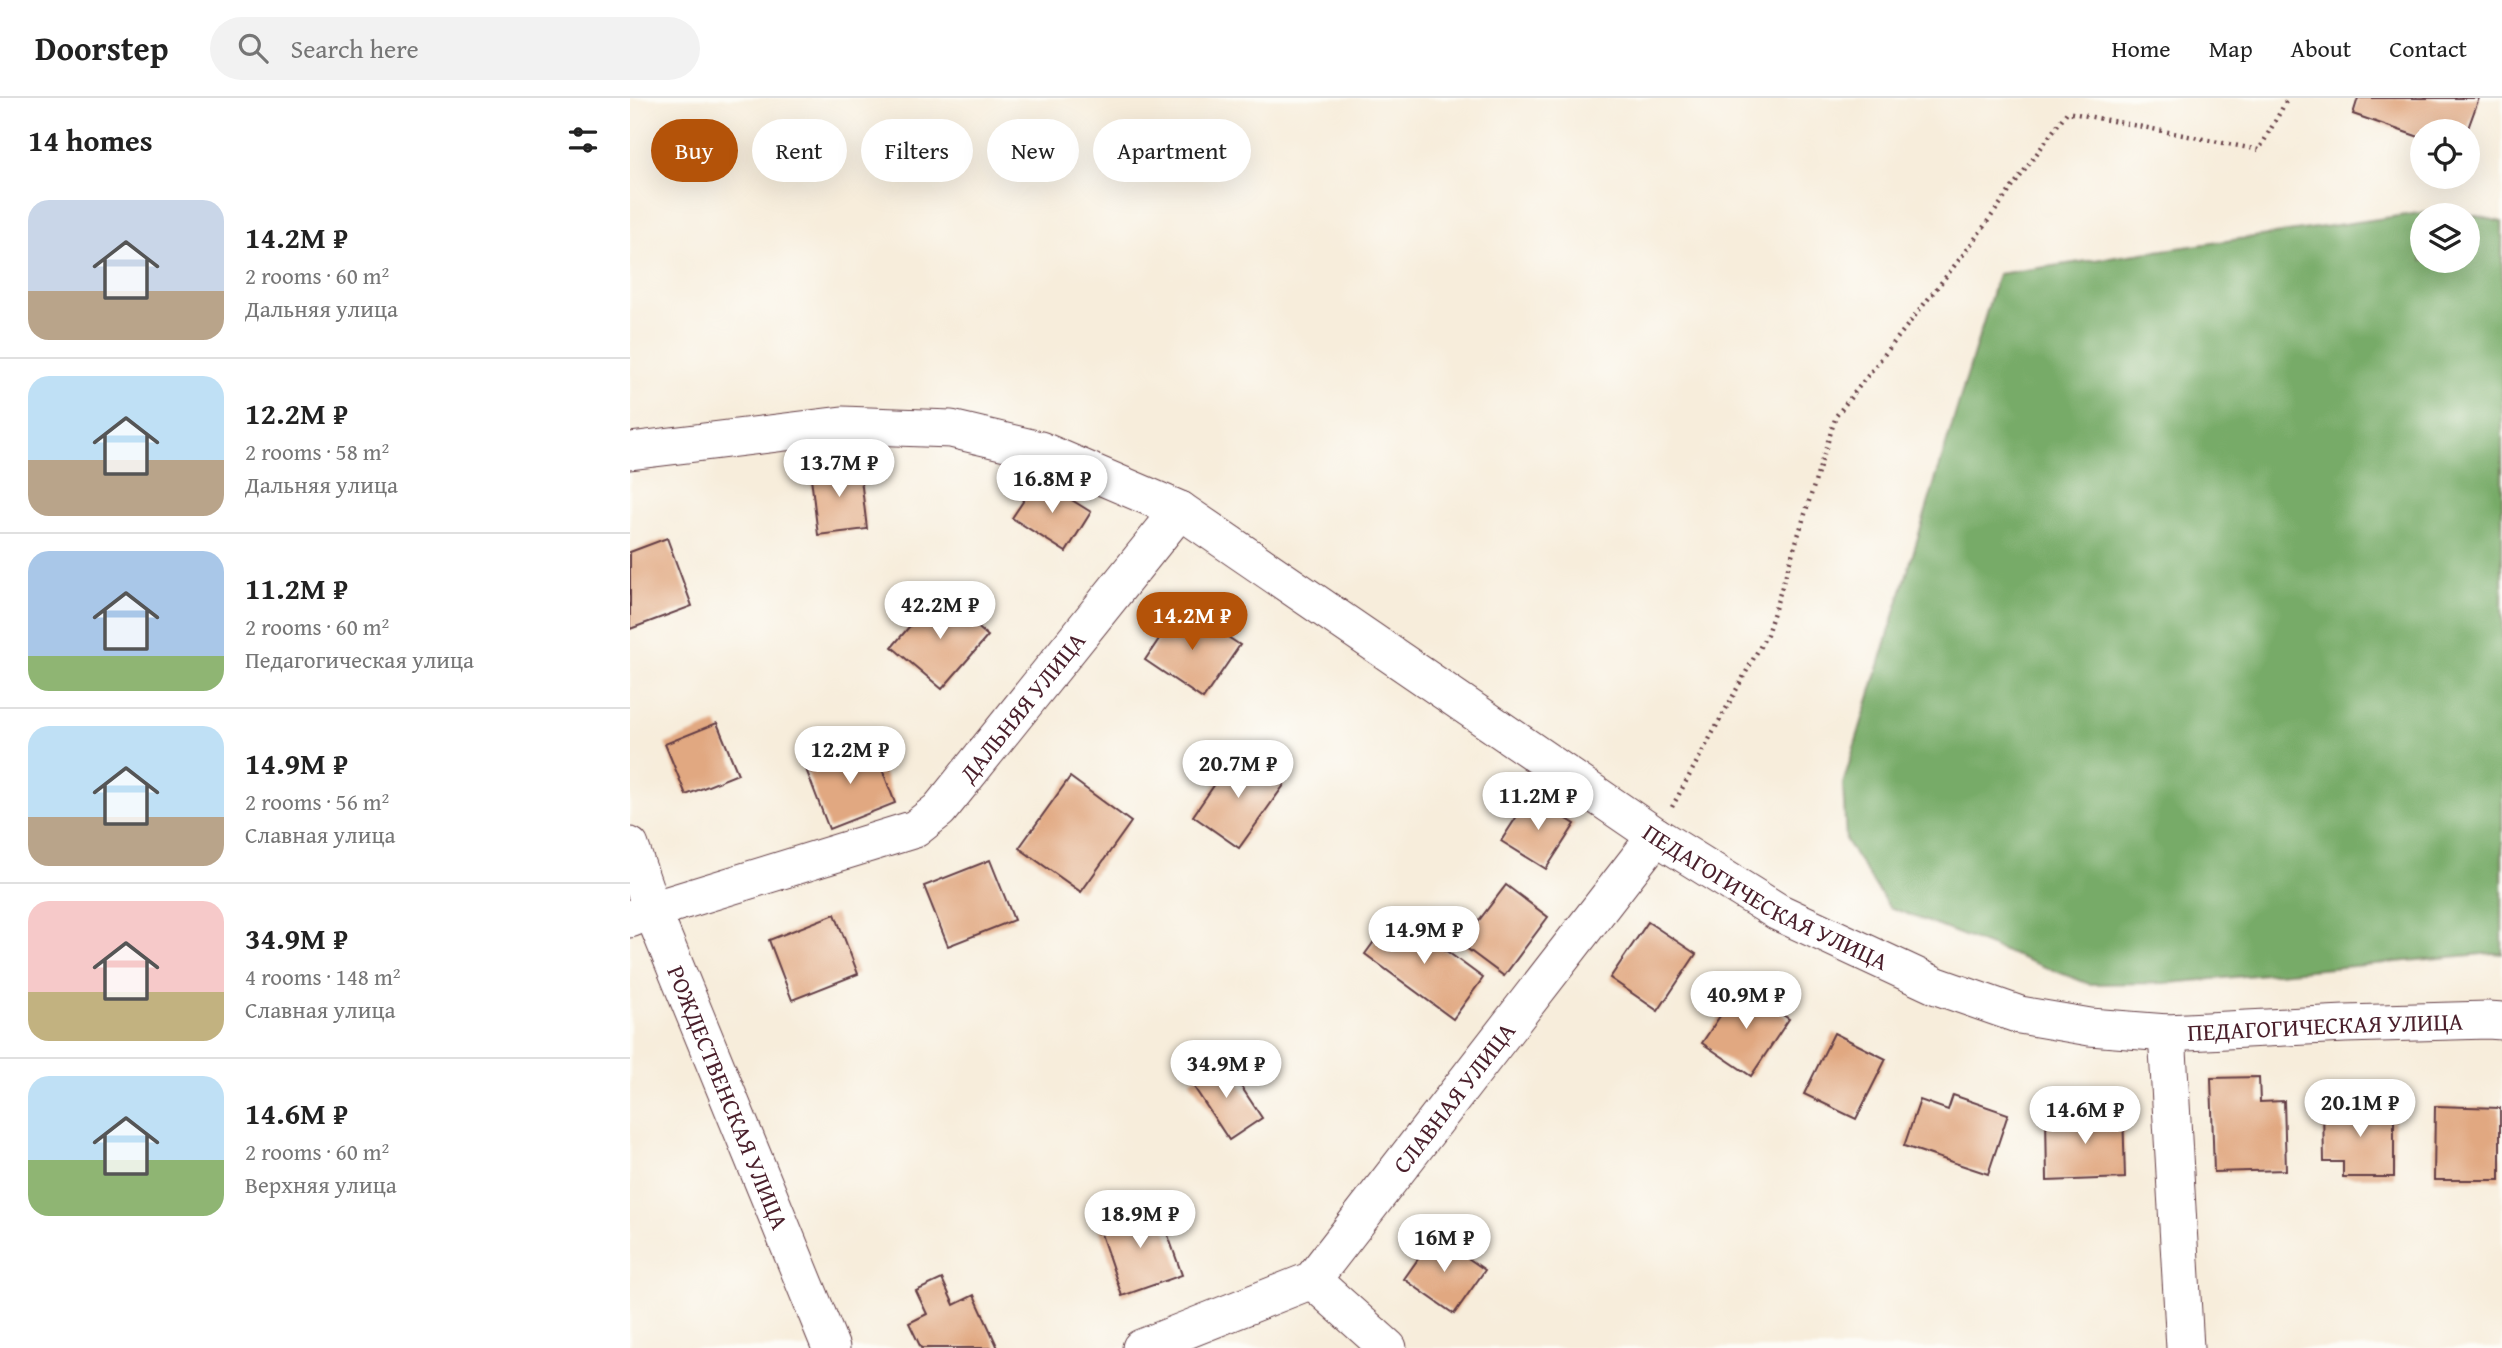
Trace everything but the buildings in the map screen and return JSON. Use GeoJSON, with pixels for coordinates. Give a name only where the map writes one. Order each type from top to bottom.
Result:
{"type":"FeatureCollection","features":[{"type":"Feature","properties":{"kind":"street","name":"ПЕДАГОГИЧЕСКАЯ УЛИЦА"},"geometry":{"type":"LineString","coordinates":[[630,451],[842,425],[951,429],[1040,450],[1180,510],[1656,836],[1778,912],[1937,986],[2020,1015],[2090,1027],[2167,1033],[2345,1024],[2502,1021]]}},
{"type":"Feature","properties":{"kind":"street","name":"ДАЛЬНЯЯ УЛИЦА"},"geometry":{"type":"LineString","coordinates":[[641,915],[915,829],[939,810],[1180,510]]}},
{"type":"Feature","properties":{"kind":"street","name":"СЛАВНАЯ УЛИЦА"},"geometry":{"type":"LineString","coordinates":[[1312,1280],[1656,836]]}},
{"type":"Feature","properties":{"kind":"street","name":"РОЖДЕСТВЕНСКАЯ УЛИЦА"},"geometry":{"type":"LineString","coordinates":[[630,846],[641,915],[831,1348]]}},
{"type":"Feature","properties":{"kind":"street"},"geometry":{"type":"LineString","coordinates":[[2167,1033],[2185,1348]]}},
{"type":"Feature","properties":{"kind":"street"},"geometry":{"type":"LineString","coordinates":[[1140,1348],[1312,1280],[1388,1348]]}},
{"type":"Feature","properties":{"kind":"path"},"geometry":{"type":"LineString","coordinates":[[1656,836],[1767,634],[1836,416],[1966,251],[2067,112],[2259,150],[2288,98]]}},
{"type":"Feature","properties":{"kind":"green space"},"geometry":{"type":"Polygon","coordinates":[[[2410,214],[2410,273],[2480,273],[2480,217],[2502,222],[2502,954],[2170,983],[2089,984],[1889,907],[1846,841],[1843,784],[1998,274],[2410,214]]]}}]}
